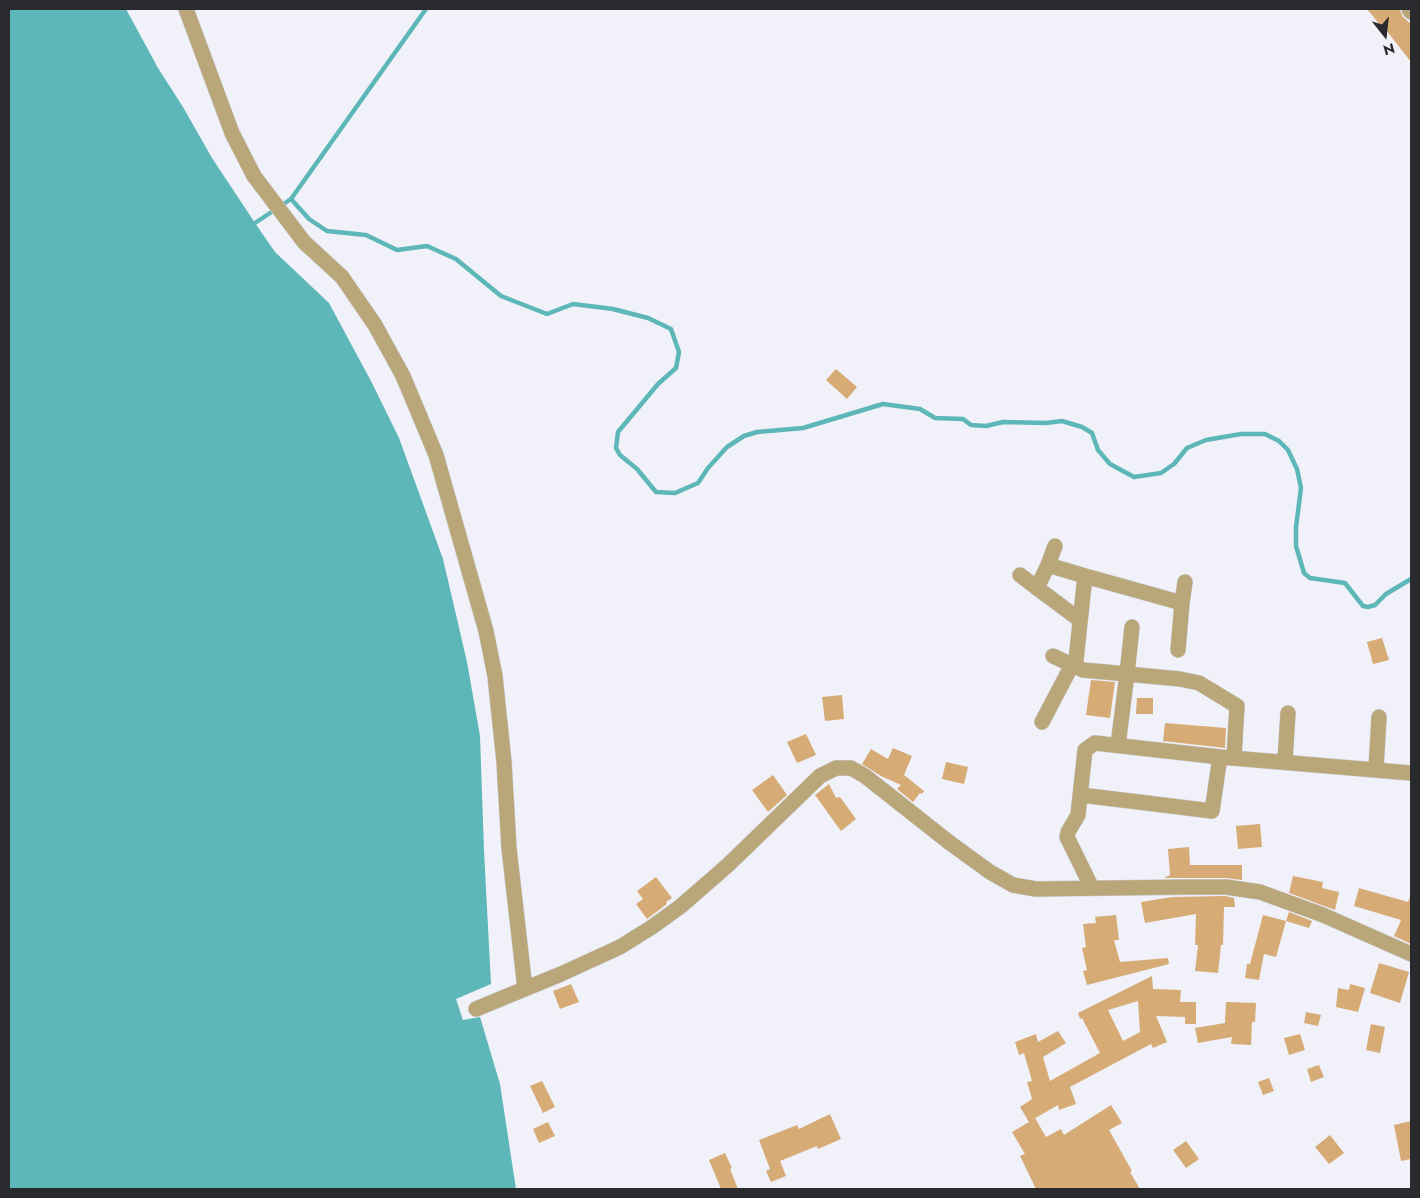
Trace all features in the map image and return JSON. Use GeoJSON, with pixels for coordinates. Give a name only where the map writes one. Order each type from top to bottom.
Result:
{"type":"FeatureCollection","features":[{"type":"Feature","properties":{"kind":"street"},"geometry":{"type":"LineString","coordinates":[[186,9],[232,133],[254,176],[304,242],[342,277],[375,325],[403,376],[436,455],[486,630],[495,676],[504,762],[509,848],[525,989]]}},
{"type":"Feature","properties":{"kind":"street"},"geometry":{"type":"LineString","coordinates":[[1038,588],[1055,546]]}},
{"type":"Feature","properties":{"kind":"street"},"geometry":{"type":"LineString","coordinates":[[1048,565],[1182,603]]}},
{"type":"Feature","properties":{"kind":"street"},"geometry":{"type":"LineString","coordinates":[[1020,575],[1080,620]]}},
{"type":"Feature","properties":{"kind":"street"},"geometry":{"type":"LineString","coordinates":[[1042,722],[1076,660],[1085,576]]}},
{"type":"Feature","properties":{"kind":"street"},"geometry":{"type":"LineString","coordinates":[[1178,650],[1185,582]]}},
{"type":"Feature","properties":{"kind":"street"},"geometry":{"type":"LineString","coordinates":[[1118,745],[1132,627]]}},
{"type":"Feature","properties":{"kind":"street"},"geometry":{"type":"LineString","coordinates":[[1053,656],[1083,670],[1199,683],[1237,706],[1227,757],[1212,811],[1081,796]]}},
{"type":"Feature","properties":{"kind":"street"},"geometry":{"type":"LineString","coordinates":[[1285,761],[1288,713]]}},
{"type":"Feature","properties":{"kind":"street"},"geometry":{"type":"LineString","coordinates":[[1376,769],[1380,717]]}},
{"type":"Feature","properties":{"kind":"street"},"geometry":{"type":"LineString","coordinates":[[1092,888],[1068,837],[1068,832],[1078,815],[1085,750],[1095,744],[1411,773]]}},
{"type":"Feature","properties":{"kind":"street"},"geometry":{"type":"LineString","coordinates":[[476,1009],[620,947],[652,928],[681,906],[728,865],[820,776],[836,768],[851,768],[865,776],[950,843],[990,872],[1013,885],[1036,889],[1226,887],[1260,892],[1323,915],[1411,954]]}},
{"type":"Feature","properties":{"kind":"water"},"geometry":{"type":"Polygon","coordinates":[[[9,9],[126,9],[158,68],[212,158],[275,252],[329,303],[399,438],[443,559],[467,662],[480,736],[491,984],[456,999],[463,1020],[480,1017],[500,1084],[516,1189],[9,1189],[9,9]]]}},
{"type":"Feature","properties":{"kind":"building"},"geometry":{"type":"Polygon","coordinates":[[[1367,9],[1400,10],[1403,17],[1411,24],[1411,62],[1386,30],[1367,9]]]}},
{"type":"Feature","properties":{"kind":"building"},"geometry":{"type":"Polygon","coordinates":[[[836,369],[857,387],[847,399],[826,380],[836,369]]]}},
{"type":"Feature","properties":{"kind":"building"},"geometry":{"type":"Polygon","coordinates":[[[1382,638],[1389,660],[1373,664],[1367,642],[1382,638]]]}},
{"type":"Feature","properties":{"kind":"building"},"geometry":{"type":"Polygon","coordinates":[[[1091,680],[1115,682],[1110,718],[1086,715],[1091,680]]]}},
{"type":"Feature","properties":{"kind":"building"},"geometry":{"type":"Polygon","coordinates":[[[842,695],[844,719],[825,721],[822,697],[842,695]]]}},
{"type":"Feature","properties":{"kind":"building"},"geometry":{"type":"Polygon","coordinates":[[[1137,698],[1153,698],[1153,714],[1136,714],[1137,698]]]}},
{"type":"Feature","properties":{"kind":"building"},"geometry":{"type":"Polygon","coordinates":[[[1165,723],[1226,728],[1225,748],[1163,741],[1165,723]]]}},
{"type":"Feature","properties":{"kind":"building"},"geometry":{"type":"Polygon","coordinates":[[[806,734],[816,755],[797,763],[787,742],[806,734]]]}},
{"type":"Feature","properties":{"kind":"building"},"geometry":{"type":"Polygon","coordinates":[[[893,748],[912,756],[904,775],[924,791],[913,802],[897,789],[901,785],[881,776],[862,764],[871,749],[888,759],[893,748]]]}},
{"type":"Feature","properties":{"kind":"building"},"geometry":{"type":"Polygon","coordinates":[[[946,762],[968,767],[964,784],[942,779],[946,762]]]}},
{"type":"Feature","properties":{"kind":"building"},"geometry":{"type":"Polygon","coordinates":[[[773,775],[787,795],[768,812],[752,790],[773,775]]]}},
{"type":"Feature","properties":{"kind":"building"},"geometry":{"type":"Polygon","coordinates":[[[829,784],[836,798],[840,797],[856,819],[841,831],[815,795],[829,784]]]}},
{"type":"Feature","properties":{"kind":"building"},"geometry":{"type":"Polygon","coordinates":[[[1260,824],[1262,847],[1238,849],[1236,826],[1260,824]]]}},
{"type":"Feature","properties":{"kind":"building"},"geometry":{"type":"Polygon","coordinates":[[[1189,847],[1190,865],[1242,865],[1242,880],[1226,878],[1164,878],[1170,875],[1168,849],[1189,847]]]}},
{"type":"Feature","properties":{"kind":"building"},"geometry":{"type":"Polygon","coordinates":[[[1293,876],[1323,882],[1322,888],[1339,892],[1335,910],[1289,893],[1293,876]]]}},
{"type":"Feature","properties":{"kind":"building"},"geometry":{"type":"Polygon","coordinates":[[[656,877],[672,898],[647,919],[636,904],[643,899],[637,891],[656,877]]]}},
{"type":"Feature","properties":{"kind":"building"},"geometry":{"type":"Polygon","coordinates":[[[1359,888],[1408,902],[1411,895],[1411,944],[1394,936],[1401,920],[1354,906],[1359,888]]]}},
{"type":"Feature","properties":{"kind":"building"},"geometry":{"type":"Polygon","coordinates":[[[1225,896],[1234,898],[1235,907],[1224,907],[1223,945],[1221,945],[1218,973],[1195,971],[1198,945],[1195,945],[1196,914],[1145,923],[1141,902],[1172,897],[1225,896]]]}},
{"type":"Feature","properties":{"kind":"building"},"geometry":{"type":"Polygon","coordinates":[[[1289,912],[1312,921],[1309,928],[1286,921],[1289,912]]]}},
{"type":"Feature","properties":{"kind":"building"},"geometry":{"type":"Polygon","coordinates":[[[1116,915],[1119,940],[1114,940],[1120,962],[1168,958],[1169,964],[1087,985],[1083,971],[1087,970],[1082,948],[1086,947],[1083,924],[1096,923],[1095,917],[1116,915]]]}},
{"type":"Feature","properties":{"kind":"building"},"geometry":{"type":"Polygon","coordinates":[[[1263,915],[1286,921],[1276,957],[1264,954],[1259,980],[1245,978],[1247,964],[1250,964],[1263,915]]]}},
{"type":"Feature","properties":{"kind":"building"},"geometry":{"type":"Polygon","coordinates":[[[1379,963],[1409,972],[1400,1003],[1370,993],[1379,963]]]}},
{"type":"Feature","properties":{"kind":"building"},"geometry":{"type":"Polygon","coordinates":[[[1152,976],[1153,989],[1181,990],[1180,1002],[1196,1002],[1196,1024],[1185,1024],[1185,1017],[1156,1016],[1167,1042],[1153,1048],[1151,1044],[1070,1087],[1076,1104],[1059,1110],[1058,1105],[1035,1118],[1046,1137],[1061,1129],[1064,1135],[1111,1105],[1122,1123],[1109,1130],[1140,1189],[1036,1189],[1020,1156],[1025,1154],[1012,1132],[1029,1122],[1020,1107],[1032,1099],[1027,1082],[1032,1081],[1024,1053],[1019,1055],[1015,1042],[1036,1034],[1038,1042],[1058,1031],[1066,1043],[1043,1057],[1050,1081],[1100,1053],[1078,1013],[1152,976]],[[1138,1001],[1108,1010],[1123,1041],[1140,1032],[1138,1001]]]}},
{"type":"Feature","properties":{"kind":"building"},"geometry":{"type":"Polygon","coordinates":[[[571,984],[579,1002],[560,1009],[553,991],[571,984]]]}},
{"type":"Feature","properties":{"kind":"building"},"geometry":{"type":"Polygon","coordinates":[[[1350,984],[1365,988],[1358,1012],[1336,1007],[1338,988],[1349,990],[1350,984]]]}},
{"type":"Feature","properties":{"kind":"building"},"geometry":{"type":"Polygon","coordinates":[[[1226,1002],[1256,1003],[1255,1022],[1252,1022],[1251,1045],[1231,1044],[1232,1037],[1198,1043],[1195,1028],[1225,1023],[1226,1002]]]}},
{"type":"Feature","properties":{"kind":"building"},"geometry":{"type":"Polygon","coordinates":[[[1306,1012],[1321,1015],[1318,1026],[1304,1023],[1306,1012]]]}},
{"type":"Feature","properties":{"kind":"building"},"geometry":{"type":"Polygon","coordinates":[[[1371,1024],[1385,1027],[1380,1053],[1366,1050],[1371,1024]]]}},
{"type":"Feature","properties":{"kind":"building"},"geometry":{"type":"Polygon","coordinates":[[[1300,1034],[1305,1050],[1289,1055],[1284,1038],[1300,1034]]]}},
{"type":"Feature","properties":{"kind":"building"},"geometry":{"type":"Polygon","coordinates":[[[1319,1065],[1324,1077],[1311,1082],[1307,1069],[1319,1065]]]}},
{"type":"Feature","properties":{"kind":"building"},"geometry":{"type":"Polygon","coordinates":[[[1269,1078],[1274,1091],[1263,1095],[1258,1082],[1269,1078]]]}},
{"type":"Feature","properties":{"kind":"building"},"geometry":{"type":"Polygon","coordinates":[[[542,1081],[555,1107],[543,1113],[530,1086],[542,1081]]]}},
{"type":"Feature","properties":{"kind":"building"},"geometry":{"type":"Polygon","coordinates":[[[830,1114],[841,1139],[818,1149],[817,1146],[780,1161],[786,1176],[771,1182],[766,1171],[770,1169],[759,1140],[797,1125],[799,1129],[830,1114]]]}},
{"type":"Feature","properties":{"kind":"building"},"geometry":{"type":"Polygon","coordinates":[[[1411,1121],[1411,1159],[1401,1161],[1394,1125],[1411,1121]]]}},
{"type":"Feature","properties":{"kind":"building"},"geometry":{"type":"Polygon","coordinates":[[[548,1122],[555,1136],[539,1143],[533,1129],[548,1122]]]}},
{"type":"Feature","properties":{"kind":"building"},"geometry":{"type":"Polygon","coordinates":[[[1330,1135],[1344,1153],[1329,1164],[1315,1147],[1330,1135]]]}},
{"type":"Feature","properties":{"kind":"building"},"geometry":{"type":"Polygon","coordinates":[[[1186,1141],[1199,1159],[1186,1168],[1173,1150],[1186,1141]]]}},
{"type":"Feature","properties":{"kind":"building"},"geometry":{"type":"Polygon","coordinates":[[[725,1153],[738,1189],[721,1189],[709,1160],[725,1153]]]}},
{"type":"Feature","properties":{"kind":"waterway"},"geometry":{"type":"LineString","coordinates":[[255,223],[291,199],[426,9]]}},
{"type":"Feature","properties":{"kind":"waterway"},"geometry":{"type":"LineString","coordinates":[[291,199],[309,219],[327,231],[366,235],[397,250],[427,246],[456,259],[501,296],[547,314],[573,304],[613,309],[648,318],[671,329],[679,352],[676,368],[658,384],[618,432],[616,448],[620,455],[637,469],[656,492],[675,493],[698,483],[708,468],[727,447],[744,436],[757,432],[803,428],[883,404],[920,409],[935,418],[963,419],[971,425],[986,426],[1003,422],[1046,423],[1062,421],[1082,427],[1092,433],[1098,450],[1110,464],[1134,477],[1161,473],[1174,464],[1187,448],[1206,440],[1241,434],[1265,434],[1279,441],[1288,450],[1297,469],[1301,488],[1296,527],[1296,546],[1304,573],[1310,578],[1345,583],[1363,606],[1368,607],[1375,605],[1386,594],[1411,579]]}}]}
